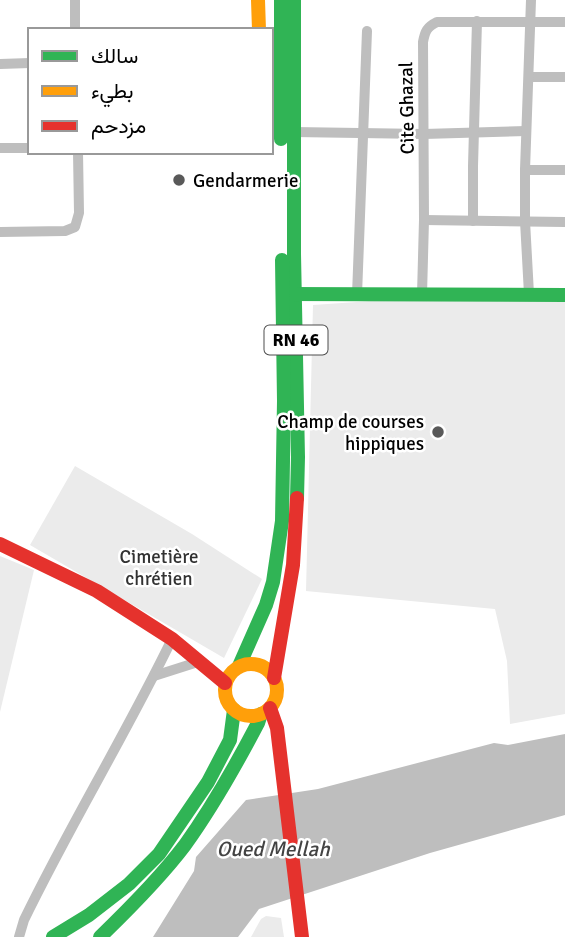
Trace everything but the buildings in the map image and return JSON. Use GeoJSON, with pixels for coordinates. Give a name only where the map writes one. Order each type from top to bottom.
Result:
{"type":"FeatureCollection","features":[{"type":"Feature","properties":{"kind":"main road"},"geometry":{"type":"LineString","coordinates":[[258,0],[259,28]]}},
{"type":"Feature","properties":{"kind":"main road","name":"RN 46"},"geometry":{"type":"LineString","coordinates":[[274,678],[293,565],[298,457],[276,58],[281,0]]}},
{"type":"Feature","properties":{"kind":"main road","name":"RN 46"},"geometry":{"type":"LineString","coordinates":[[239,666],[270,594],[282,521],[295,132],[295,0]]}},
{"type":"Feature","properties":{"kind":"main road"},"geometry":{"type":"LineString","coordinates":[[289,295],[565,295]]}},
{"type":"Feature","properties":{"kind":"main road"},"geometry":{"type":"LineString","coordinates":[[0,544],[97,591],[173,639],[225,683]]}},
{"type":"Feature","properties":{"kind":"main road"},"geometry":{"type":"LineString","coordinates":[[100,937],[170,864],[196,830],[227,781],[258,723],[275,701],[277,685],[269,671],[254,664],[239,666],[225,683],[226,698],[234,710],[247,716],[266,711]]}},
{"type":"Feature","properties":{"kind":"main road"},"geometry":{"type":"LineString","coordinates":[[53,937],[89,915],[129,884],[159,854],[208,782],[230,740],[234,710]]}},
{"type":"Feature","properties":{"kind":"main road"},"geometry":{"type":"LineString","coordinates":[[266,711],[277,728],[301,931]]}},
{"type":"Feature","properties":{"kind":"street"},"geometry":{"type":"LineString","coordinates":[[75,0],[75,28]]}},
{"type":"Feature","properties":{"kind":"street"},"geometry":{"type":"LineString","coordinates":[[528,294],[525,170],[531,0]]}},
{"type":"Feature","properties":{"kind":"street"},"geometry":{"type":"LineString","coordinates":[[474,221],[477,21]]}},
{"type":"Feature","properties":{"kind":"street","name":"Cite Ghazal"},"geometry":{"type":"LineString","coordinates":[[422,295],[425,31],[437,22],[565,22]]}},
{"type":"Feature","properties":{"kind":"street"},"geometry":{"type":"LineString","coordinates":[[357,295],[367,31]]}},
{"type":"Feature","properties":{"kind":"street"},"geometry":{"type":"LineString","coordinates":[[0,64],[28,63]]}},
{"type":"Feature","properties":{"kind":"street"},"geometry":{"type":"LineString","coordinates":[[529,76],[565,76]]}},
{"type":"Feature","properties":{"kind":"street"},"geometry":{"type":"LineString","coordinates":[[295,132],[424,134],[527,131]]}},
{"type":"Feature","properties":{"kind":"street"},"geometry":{"type":"LineString","coordinates":[[0,148],[28,148]]}},
{"type":"Feature","properties":{"kind":"street"},"geometry":{"type":"LineString","coordinates":[[0,232],[65,231],[75,227],[79,213],[78,154]]}},
{"type":"Feature","properties":{"kind":"street"},"geometry":{"type":"LineString","coordinates":[[525,170],[565,170]]}},
{"type":"Feature","properties":{"kind":"street"},"geometry":{"type":"LineString","coordinates":[[424,220],[565,222]]}},
{"type":"Feature","properties":{"kind":"street"},"geometry":{"type":"LineString","coordinates":[[19,937],[24,920],[74,822],[173,639]]}},
{"type":"Feature","properties":{"kind":"street"},"geometry":{"type":"LineString","coordinates":[[154,676],[201,662]]}},
{"type":"Feature","properties":{"kind":"green space","name":"Champ de courses hippiques"},"geometry":{"type":"Polygon","coordinates":[[[415,298],[565,299],[565,714],[510,724],[507,661],[495,609],[306,591],[313,305],[415,298]]]}},
{"type":"Feature","properties":{"kind":"green space","name":"Cimetière chrétien"},"geometry":{"type":"Polygon","coordinates":[[[75,466],[192,534],[262,579],[224,658],[30,545],[75,466]]]}},
{"type":"Feature","properties":{"kind":"green space"},"geometry":{"type":"Polygon","coordinates":[[[0,556],[34,570],[0,712],[0,556]]]}},
{"type":"Feature","properties":{"kind":"green space"},"geometry":{"type":"Polygon","coordinates":[[[266,916],[281,918],[284,937],[251,937],[261,919],[266,916]]]}},
{"type":"Feature","properties":{"kind":"water","name":"Oued Mellah"},"geometry":{"type":"Polygon","coordinates":[[[565,734],[565,815],[430,853],[259,909],[238,937],[153,937],[194,871],[196,857],[246,800],[318,789],[494,743],[508,745],[565,734]]]}},
{"type":"Feature","properties":{"kind":"traffic: fast"},"geometry":{"type":"LineString","coordinates":[[281,0],[281,139]]}},
{"type":"Feature","properties":{"kind":"traffic: fast"},"geometry":{"type":"LineString","coordinates":[[294,0],[297,498]]}},
{"type":"Feature","properties":{"kind":"traffic: fast"},"geometry":{"type":"LineString","coordinates":[[239,666],[266,605],[273,582],[282,521],[282,260]]}},
{"type":"Feature","properties":{"kind":"traffic: fast"},"geometry":{"type":"LineString","coordinates":[[286,294],[565,295]]}},
{"type":"Feature","properties":{"kind":"traffic: fast"},"geometry":{"type":"LineString","coordinates":[[53,937],[89,915],[129,884],[159,854],[208,782],[230,740],[234,710]]}},
{"type":"Feature","properties":{"kind":"traffic: fast"},"geometry":{"type":"LineString","coordinates":[[100,937],[185,845],[224,785],[261,714]]}},
{"type":"Feature","properties":{"kind":"traffic: slow"},"geometry":{"type":"LineString","coordinates":[[258,0],[259,28]]}},
{"type":"Feature","properties":{"kind":"traffic: slow"},"geometry":{"type":"LineString","coordinates":[[251,664],[270,671],[277,690],[270,709],[251,716],[232,709],[225,690],[232,671],[251,664]]}},
{"type":"Feature","properties":{"kind":"traffic: jam"},"geometry":{"type":"LineString","coordinates":[[274,678],[293,565],[297,498]]}},
{"type":"Feature","properties":{"kind":"traffic: jam"},"geometry":{"type":"LineString","coordinates":[[0,544],[97,591],[172,639],[225,683]]}},
{"type":"Feature","properties":{"kind":"traffic: jam"},"geometry":{"type":"LineString","coordinates":[[270,708],[277,728],[302,937]]}},
{"type":"Feature","properties":{"kind":"place","name":"Gendarmerie"},"geometry":{"type":"Point","coordinates":[179,180]}},
{"type":"Feature","properties":{"kind":"place","name":"Champ de courses hippiques"},"geometry":{"type":"Point","coordinates":[438,432]}}]}
